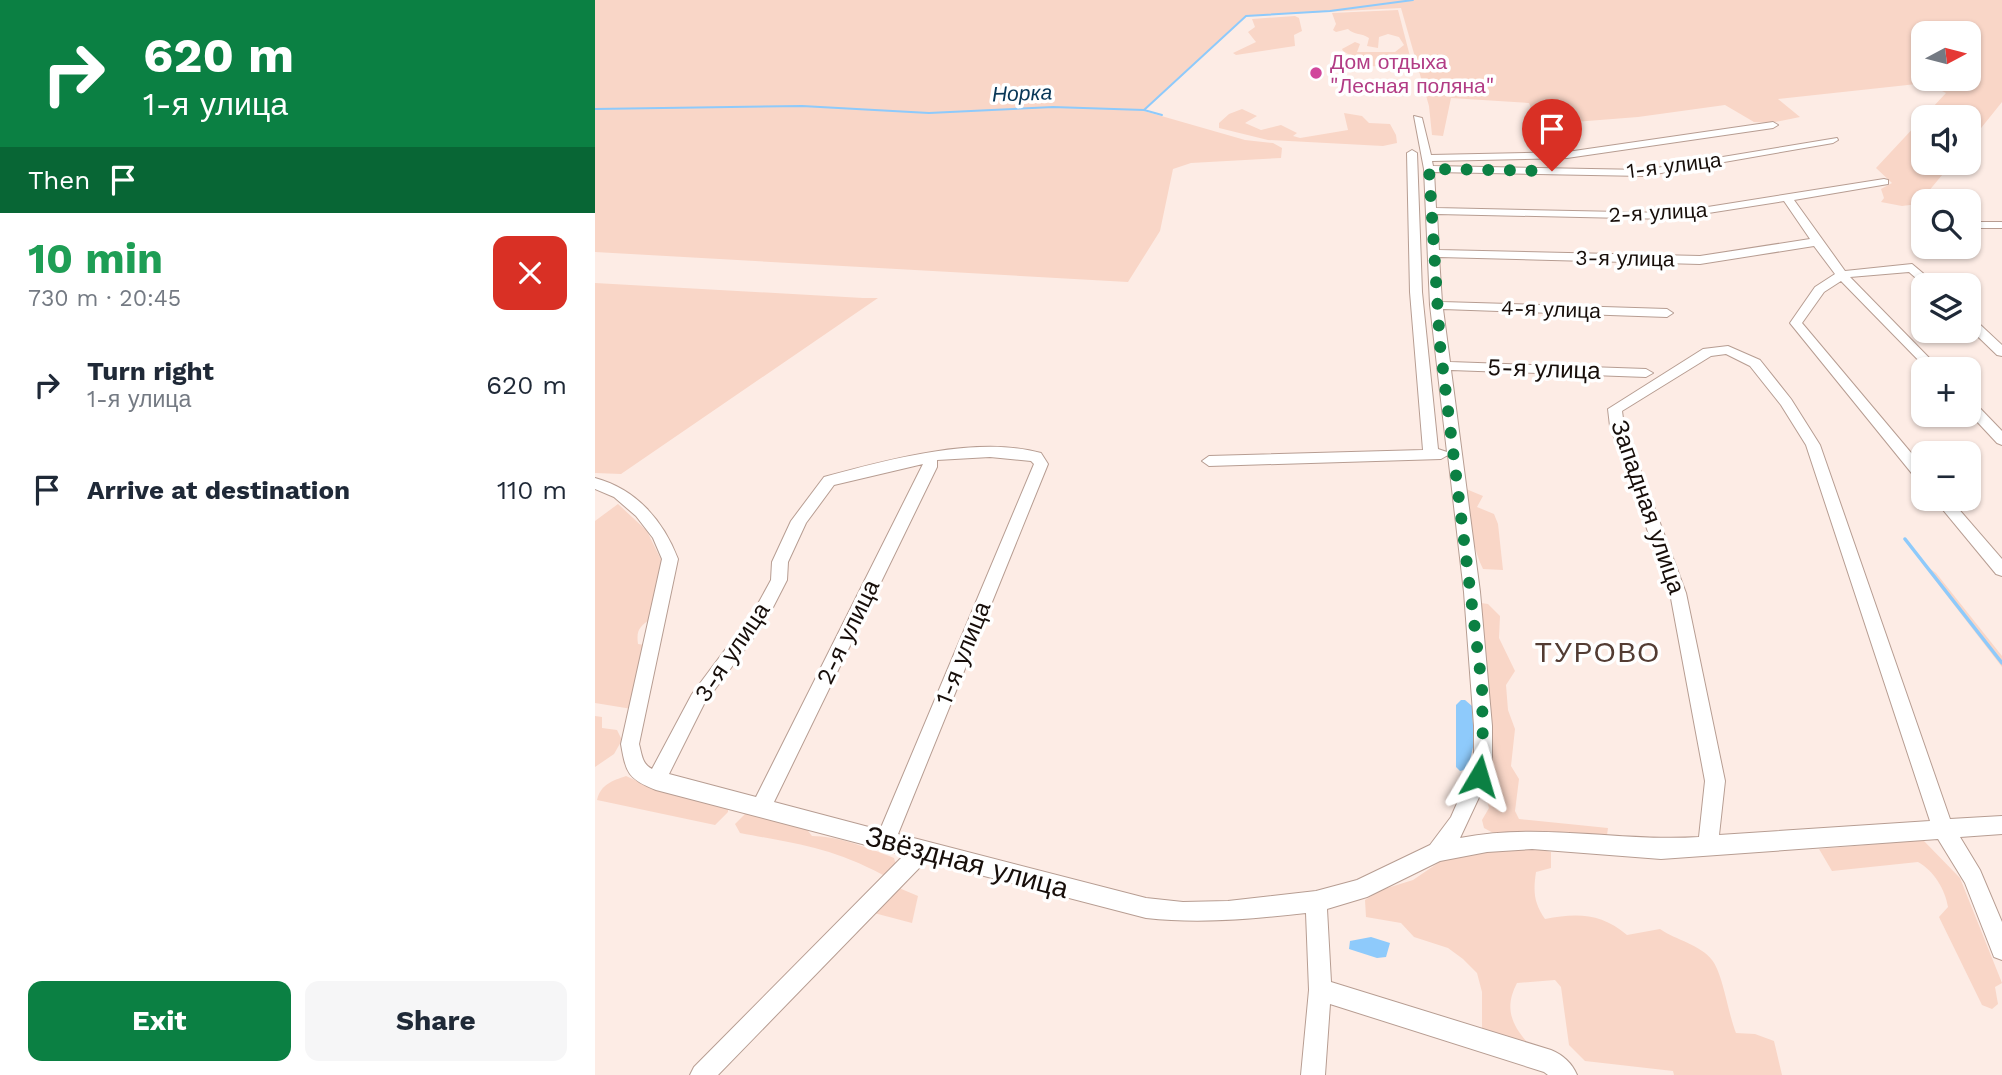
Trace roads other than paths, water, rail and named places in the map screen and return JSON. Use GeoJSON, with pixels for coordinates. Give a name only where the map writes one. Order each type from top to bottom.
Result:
{"type":"FeatureCollection","features":[{"type":"Feature","properties":{"kind":"street"},"geometry":{"type":"LineString","coordinates":[[1417,118],[1430,211],[1442,366],[1482,687],[1483,757],[1479,776],[1458,824],[1437,852]]}},
{"type":"Feature","properties":{"kind":"street"},"geometry":{"type":"LineString","coordinates":[[1423,160],[1567,155],[1773,125]]}},
{"type":"Feature","properties":{"kind":"street","name":"1-я улица"},"geometry":{"type":"LineString","coordinates":[[1423,160],[1644,173],[1833,140]]}},
{"type":"Feature","properties":{"kind":"street"},"geometry":{"type":"LineString","coordinates":[[1423,160],[1416,292],[1431,454]]}},
{"type":"Feature","properties":{"kind":"street","name":"2-я улица"},"geometry":{"type":"LineString","coordinates":[[1430,211],[1656,217],[1789,199],[1884,182]]}},
{"type":"Feature","properties":{"kind":"street"},"geometry":{"type":"LineString","coordinates":[[1789,199],[1816,242],[1841,273],[1922,357]]}},
{"type":"Feature","properties":{"kind":"street"},"geometry":{"type":"LineString","coordinates":[[1981,225],[2002,225]]}},
{"type":"Feature","properties":{"kind":"street","name":"3-я улица"},"geometry":{"type":"LineString","coordinates":[[1433,253],[1700,260],[1816,242]]}},
{"type":"Feature","properties":{"kind":"street"},"geometry":{"type":"LineString","coordinates":[[1911,463],[1796,323],[1828,280],[1841,273],[1912,268],[1918,273]]}},
{"type":"Feature","properties":{"kind":"street","name":"4-я улица"},"geometry":{"type":"LineString","coordinates":[[1436,305],[1667,313]]}},
{"type":"Feature","properties":{"kind":"street"},"geometry":{"type":"LineString","coordinates":[[1981,332],[2002,352]]}},
{"type":"Feature","properties":{"kind":"street","name":"Западная улица"},"geometry":{"type":"LineString","coordinates":[[1708,847],[1715,781],[1678,593],[1617,426],[1615,410],[1697,358],[1716,351],[1738,352],[1755,363],[1786,402],[1813,445],[1943,828]]}},
{"type":"Feature","properties":{"kind":"street","name":"5-я улица"},"geometry":{"type":"LineString","coordinates":[[1442,366],[1646,373]]}},
{"type":"Feature","properties":{"kind":"street"},"geometry":{"type":"LineString","coordinates":[[1981,418],[2002,440]]}},
{"type":"Feature","properties":{"kind":"street","name":"1-я улица"},"geometry":{"type":"LineString","coordinates":[[885,841],[1041,464],[1037,457],[990,452],[962,452],[930,458]]}},
{"type":"Feature","properties":{"kind":"street"},"geometry":{"type":"LineString","coordinates":[[1209,461],[1453,453]]}},
{"type":"Feature","properties":{"kind":"street","name":"2-я улица"},"geometry":{"type":"LineString","coordinates":[[762,806],[930,467],[930,458]]}},
{"type":"Feature","properties":{"kind":"street","name":"3-я улица"},"geometry":{"type":"LineString","coordinates":[[656,781],[698,699],[760,616],[779,580],[780,562],[799,521],[824,486],[838,477],[930,458]]}},
{"type":"Feature","properties":{"kind":"street"},"geometry":{"type":"LineString","coordinates":[[595,483],[624,495],[666,547],[670,559],[630,744],[635,768],[656,781]]}},
{"type":"Feature","properties":{"kind":"street"},"geometry":{"type":"LineString","coordinates":[[1952,511],[2002,570]]}},
{"type":"Feature","properties":{"kind":"street","name":"Звёздная улица"},"geometry":{"type":"LineString","coordinates":[[656,781],[762,806],[922,851],[1146,908],[1228,911],[1316,901],[1360,890],[1437,852]]}},
{"type":"Feature","properties":{"kind":"street"},"geometry":{"type":"LineString","coordinates":[[1437,852],[1487,842],[1532,840],[1661,849],[1708,847],[2002,825]]}},
{"type":"Feature","properties":{"kind":"street"},"geometry":{"type":"LineString","coordinates":[[1943,828],[1972,877],[2002,949]]}},
{"type":"Feature","properties":{"kind":"street"},"geometry":{"type":"LineString","coordinates":[[702,1075],[922,851]]}},
{"type":"Feature","properties":{"kind":"street"},"geometry":{"type":"LineString","coordinates":[[1313,1075],[1320,990],[1316,901]]}},
{"type":"Feature","properties":{"kind":"street"},"geometry":{"type":"LineString","coordinates":[[1320,990],[1551,1062],[1565,1075]]}},
{"type":"Feature","properties":{"kind":"water"},"geometry":{"type":"Polygon","coordinates":[[[1461,700],[1472,706],[1474,743],[1468,769],[1460,771],[1456,767],[1456,705],[1461,700]]]}},
{"type":"Feature","properties":{"kind":"water"},"geometry":{"type":"Polygon","coordinates":[[[1371,937],[1390,943],[1386,957],[1377,958],[1349,949],[1350,941],[1371,937]]]}},
{"type":"Feature","properties":{"kind":"waterway","name":"Норка"},"geometry":{"type":"LineString","coordinates":[[1144,110],[1246,16],[1330,11],[1413,0]]}},
{"type":"Feature","properties":{"kind":"waterway","name":"Норка"},"geometry":{"type":"LineString","coordinates":[[595,109],[802,106],[929,113],[1053,107],[1144,110]]}},
{"type":"Feature","properties":{"kind":"waterway"},"geometry":{"type":"LineString","coordinates":[[1144,110],[1162,115]]}},
{"type":"Feature","properties":{"kind":"waterway"},"geometry":{"type":"LineString","coordinates":[[1905,539],[2002,663]]}},
{"type":"Feature","properties":{"kind":"place","name":"Дом отдыха \"Лесная поляна\""},"geometry":{"type":"Point","coordinates":[1316,73]}},
{"type":"Feature","properties":{"kind":"district","name":"ТУРОВО"},"geometry":{"type":"Point","coordinates":[1598,652]}}]}
